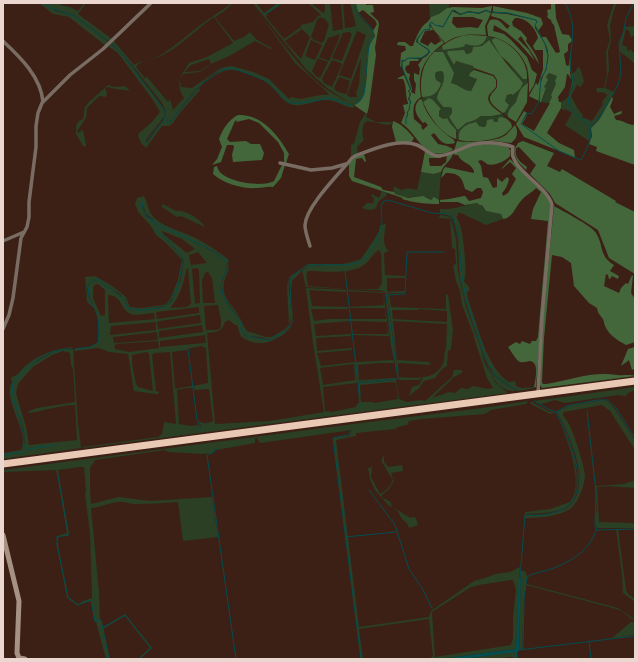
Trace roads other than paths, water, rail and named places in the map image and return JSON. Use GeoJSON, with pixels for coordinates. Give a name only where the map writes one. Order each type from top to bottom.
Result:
{"type":"FeatureCollection","features":[{"type":"Feature","properties":{"kind":"highway"},"geometry":{"type":"LineString","coordinates":[[3,464],[635,381]]}},
{"type":"Feature","properties":{"kind":"street"},"geometry":{"type":"LineString","coordinates":[[3,330],[11,308],[20,244],[30,217],[29,202],[35,154],[36,126],[38,114],[43,102],[70,75],[103,49],[151,3]]}},
{"type":"Feature","properties":{"kind":"street"},"geometry":{"type":"LineString","coordinates":[[3,41],[19,57],[34,77],[41,92],[43,102]]}},
{"type":"Feature","properties":{"kind":"street"},"geometry":{"type":"LineString","coordinates":[[310,246],[305,229],[305,222],[308,214],[318,198],[346,164],[355,156],[390,144],[418,145],[428,153],[436,156],[445,155],[471,145],[479,144],[500,143],[513,147],[512,152],[514,161],[548,194],[552,205],[538,394]]}},
{"type":"Feature","properties":{"kind":"street"},"geometry":{"type":"LineString","coordinates":[[280,163],[311,170],[332,168],[346,164]]}},
{"type":"Feature","properties":{"kind":"street"},"geometry":{"type":"LineString","coordinates":[[3,241],[24,232]]}},
{"type":"Feature","properties":{"kind":"street"},"geometry":{"type":"LineString","coordinates":[[3,535],[19,596],[20,608],[17,653],[21,659]]}},
{"type":"Feature","properties":{"kind":"water"},"geometry":{"type":"Polygon","coordinates":[[[519,578],[521,578],[519,650],[517,653],[518,659],[516,659],[514,652],[464,659],[440,659],[516,649],[519,578]]]}},
{"type":"Feature","properties":{"kind":"waterway"},"geometry":{"type":"LineString","coordinates":[[44,3],[51,8],[74,16],[108,41]]}},
{"type":"Feature","properties":{"kind":"waterway"},"geometry":{"type":"LineString","coordinates":[[265,14],[280,3]]}},
{"type":"Feature","properties":{"kind":"waterway"},"geometry":{"type":"LineString","coordinates":[[355,3],[359,14],[371,28],[374,36],[369,45],[364,94],[361,100],[356,104]]}},
{"type":"Feature","properties":{"kind":"waterway"},"geometry":{"type":"LineString","coordinates":[[565,3],[573,26],[570,64],[573,84],[568,102],[575,114],[592,125],[599,119],[618,85],[621,73],[619,42],[623,35],[626,18],[634,3]]}},
{"type":"Feature","properties":{"kind":"waterway"},"geometry":{"type":"LineString","coordinates":[[406,124],[406,117],[408,115],[407,112],[410,109],[409,107],[411,102],[409,99],[409,91],[411,89],[402,67],[402,60],[405,61],[408,58],[421,58],[428,54],[429,50],[417,42],[417,39],[424,30],[430,29],[430,23],[432,22],[435,25],[443,27],[454,10],[460,14],[469,12],[479,13],[486,10],[490,12],[508,13],[536,20],[537,22],[535,25],[545,44],[548,56],[546,70],[541,78],[539,102],[531,114],[527,113],[521,124],[559,151],[581,160],[590,141],[590,128],[592,125]]}},
{"type":"Feature","properties":{"kind":"waterway"},"geometry":{"type":"LineString","coordinates":[[111,44],[117,48],[165,111],[164,120],[146,142]]}},
{"type":"Feature","properties":{"kind":"waterway"},"geometry":{"type":"LineString","coordinates":[[164,120],[168,123],[170,122],[203,83],[220,71],[229,68],[267,81],[291,103],[301,103],[329,98],[352,106]]}},
{"type":"Feature","properties":{"kind":"waterway"},"geometry":{"type":"LineString","coordinates":[[382,223],[381,206],[383,202],[388,200],[432,213],[448,214],[454,219],[459,236],[461,271],[466,299],[486,359],[496,377],[516,390]]}},
{"type":"Feature","properties":{"kind":"waterway"},"geometry":{"type":"LineString","coordinates":[[142,202],[143,209],[147,217],[160,226],[190,239],[218,254],[226,261],[228,264],[227,269],[221,284],[223,295],[227,304],[240,322],[243,332],[247,336],[265,340],[269,340],[283,333],[292,323],[290,287],[292,276],[308,265],[346,265],[359,263],[365,258],[375,244],[382,225]]}},
{"type":"Feature","properties":{"kind":"waterway"},"geometry":{"type":"LineString","coordinates":[[76,349],[90,347],[98,343],[98,318],[88,294],[89,286],[92,281],[99,280],[123,298],[128,308],[137,310],[165,307],[175,295],[183,258],[169,241],[159,233],[150,219]]}},
{"type":"Feature","properties":{"kind":"waterway"},"geometry":{"type":"LineString","coordinates":[[360,406],[358,383],[398,379],[386,295],[405,294],[407,252],[444,252]]}},
{"type":"Feature","properties":{"kind":"waterway"},"geometry":{"type":"LineString","coordinates":[[345,271],[358,383]]}},
{"type":"Feature","properties":{"kind":"waterway"},"geometry":{"type":"LineString","coordinates":[[54,445],[29,449],[23,444],[24,435],[13,396],[12,385],[23,371],[45,355],[71,349]]}},
{"type":"Feature","properties":{"kind":"waterway"},"geometry":{"type":"LineString","coordinates":[[188,349],[197,420],[201,429]]}},
{"type":"Feature","properties":{"kind":"waterway"},"geometry":{"type":"LineString","coordinates":[[556,412],[567,406],[597,400],[607,400],[616,408],[635,438]]}},
{"type":"Feature","properties":{"kind":"waterway"},"geometry":{"type":"LineString","coordinates":[[520,578],[525,515],[550,514],[566,507],[575,496],[578,482],[576,465],[571,447],[556,412],[534,401]]}},
{"type":"Feature","properties":{"kind":"waterway"},"geometry":{"type":"LineString","coordinates":[[523,650],[524,598],[527,577],[564,564],[572,559],[585,549],[597,527],[595,526],[596,492],[587,411]]}},
{"type":"Feature","properties":{"kind":"waterway"},"geometry":{"type":"LineString","coordinates":[[351,431],[348,435],[333,438],[361,659]]}},
{"type":"Feature","properties":{"kind":"waterway"},"geometry":{"type":"LineString","coordinates":[[3,455],[22,452],[24,450],[23,445]]}},
{"type":"Feature","properties":{"kind":"waterway"},"geometry":{"type":"LineString","coordinates":[[215,449],[214,452],[207,455],[236,659]]}},
{"type":"Feature","properties":{"kind":"waterway"},"geometry":{"type":"LineString","coordinates":[[57,471],[68,533],[68,535],[57,537],[57,545],[68,597],[78,605],[91,600],[95,621],[101,620],[109,659]]}},
{"type":"Feature","properties":{"kind":"waterway"},"geometry":{"type":"LineString","coordinates":[[369,490],[395,525],[409,569],[422,588],[432,608]]}},
{"type":"Feature","properties":{"kind":"waterway"},"geometry":{"type":"LineString","coordinates":[[596,530],[635,529]]}},
{"type":"Feature","properties":{"kind":"waterway"},"geometry":{"type":"LineString","coordinates":[[345,537],[396,532]]}},
{"type":"Feature","properties":{"kind":"waterway"},"geometry":{"type":"LineString","coordinates":[[102,628],[125,615],[151,648],[139,659]]}},
{"type":"Feature","properties":{"kind":"waterway"},"geometry":{"type":"LineString","coordinates":[[519,650],[635,636]]}},
{"type":"Feature","properties":{"kind":"waterway"},"geometry":{"type":"LineString","coordinates":[[589,642],[591,659]]}}]}
